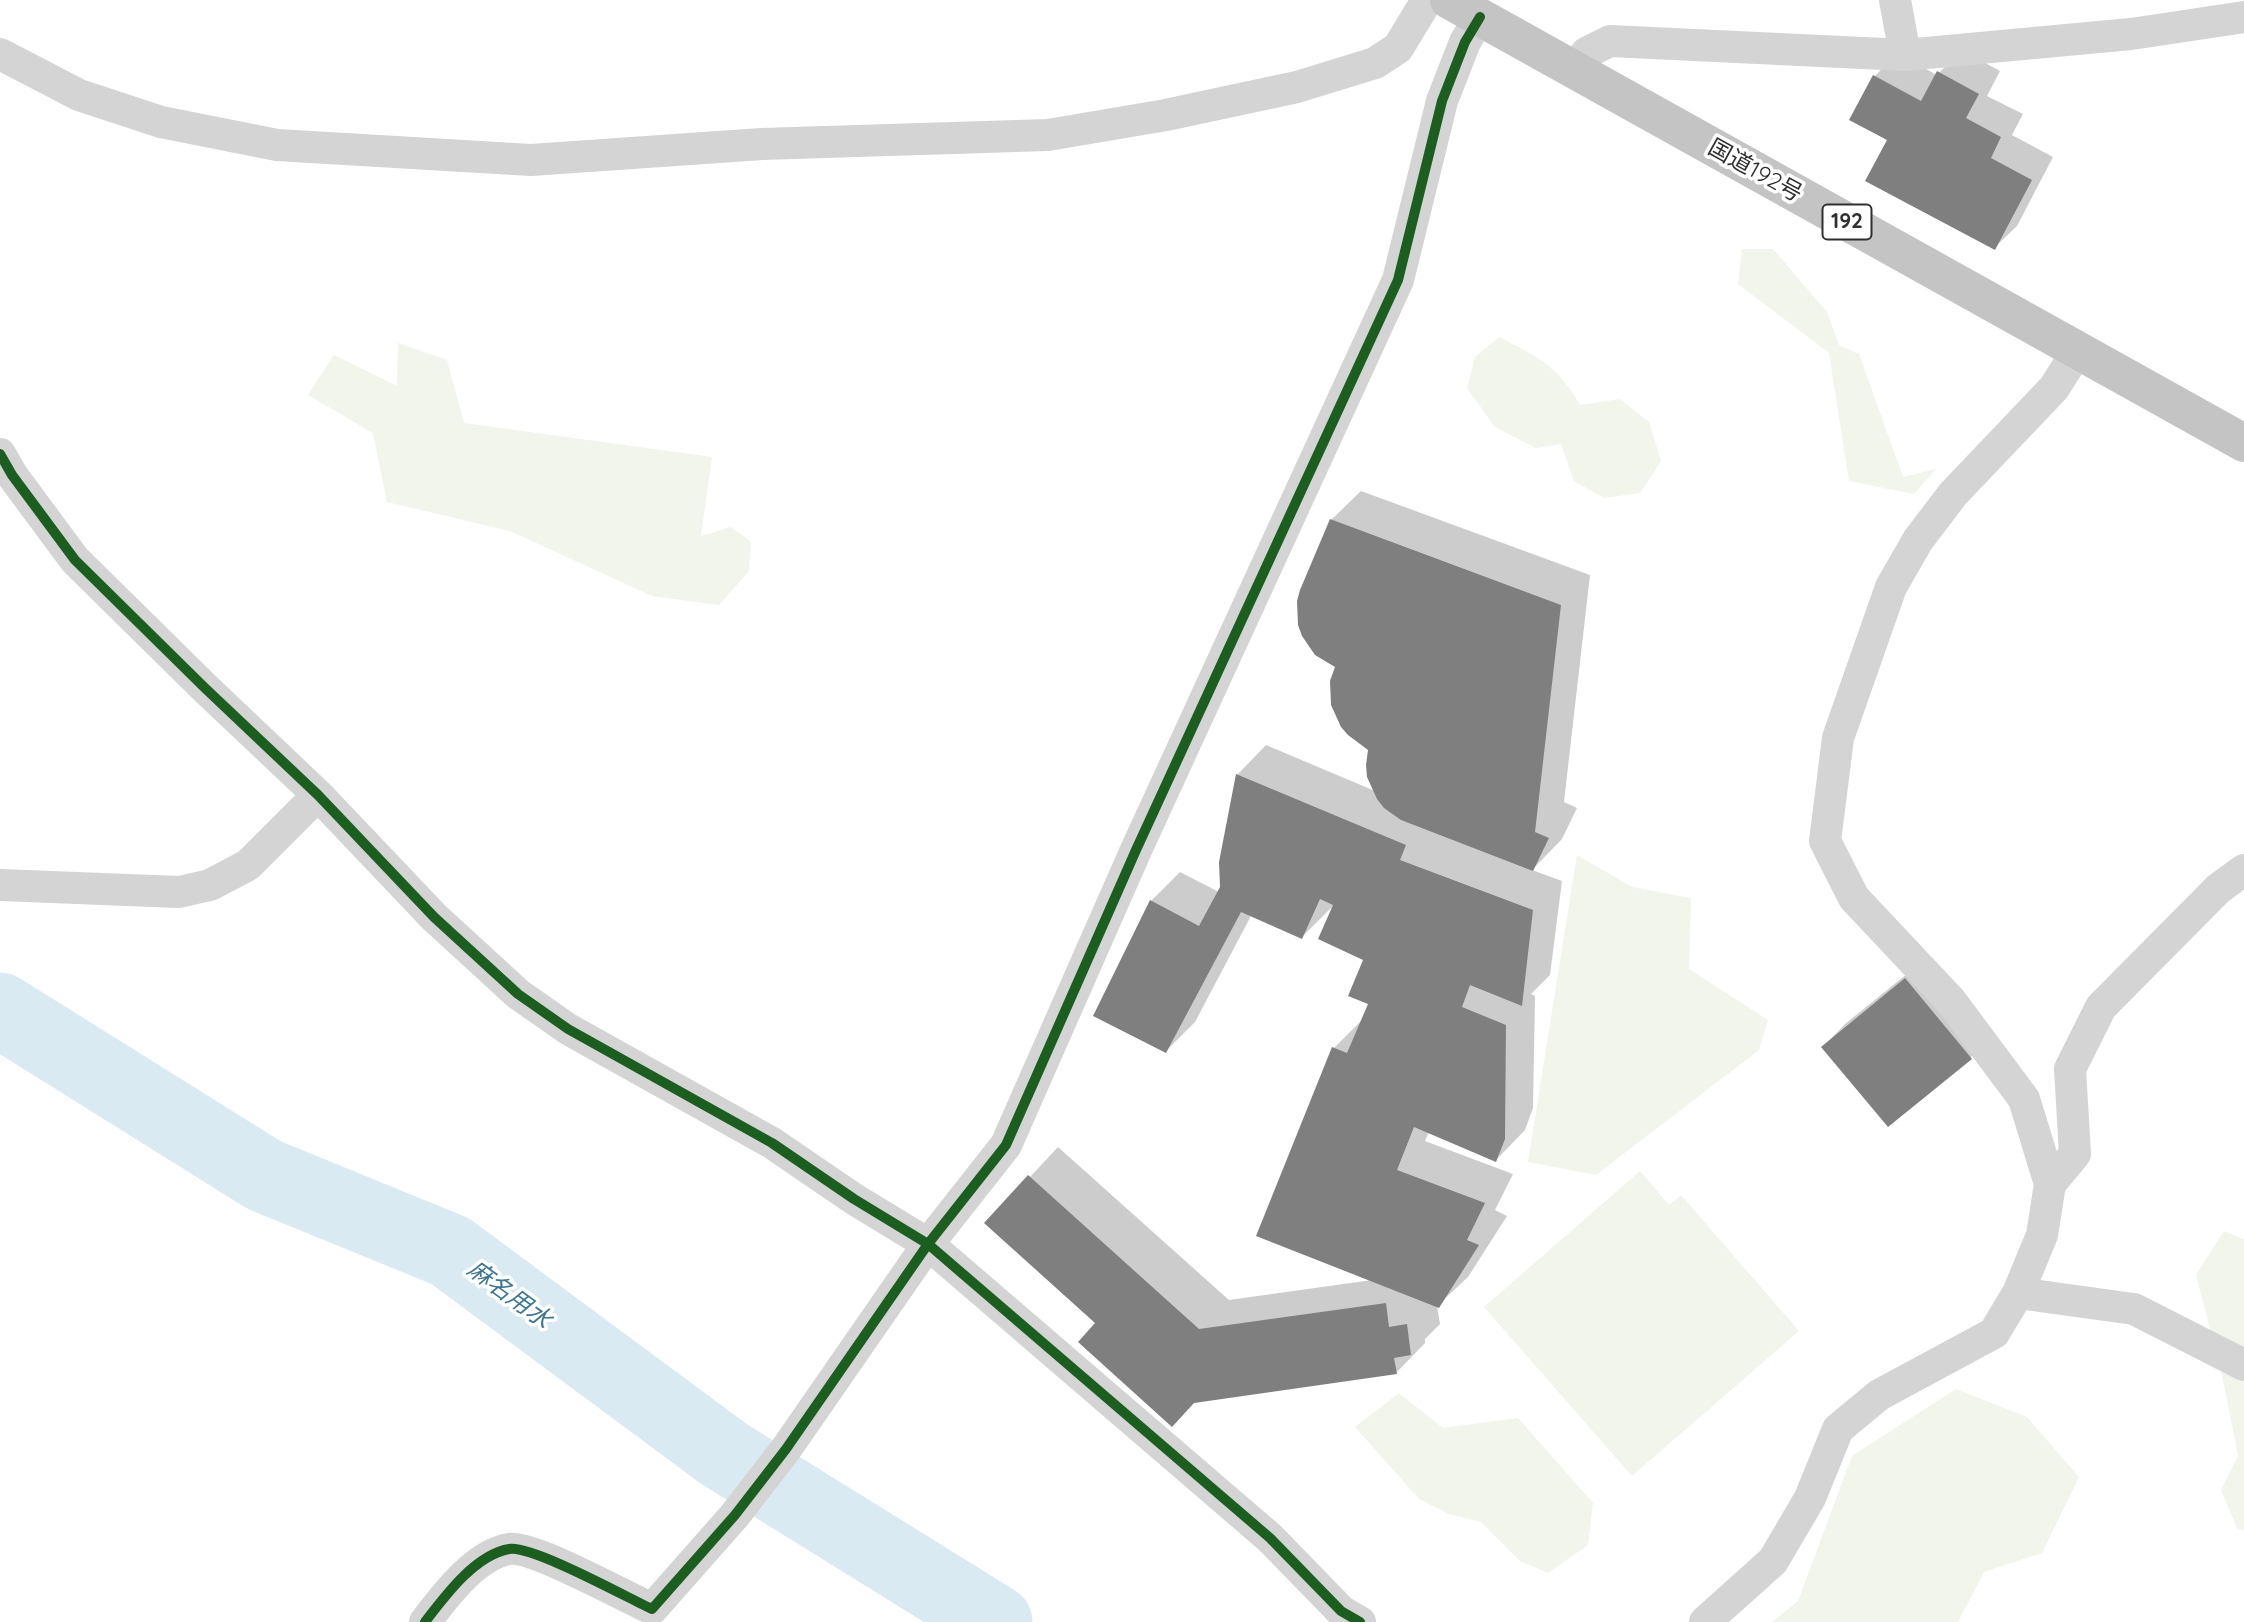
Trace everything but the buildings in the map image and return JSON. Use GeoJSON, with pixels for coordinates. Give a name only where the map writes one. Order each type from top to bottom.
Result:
{"type":"FeatureCollection","features":[{"type":"Feature","properties":{"kind":"highway","name":"国道192号"},"geometry":{"type":"LineString","coordinates":[[1465,9],[2244,443]]}},
{"type":"Feature","properties":{"kind":"street"},"geometry":{"type":"LineString","coordinates":[[0,54],[79,95],[161,122],[277,145],[531,160],[762,144],[1048,135],[1166,116],[1297,88],[1375,63],[1398,48],[1427,0]]}},
{"type":"Feature","properties":{"kind":"street"},"geometry":{"type":"LineString","coordinates":[[1895,0],[1905,55]]}},
{"type":"Feature","properties":{"kind":"street"},"geometry":{"type":"LineString","coordinates":[[425,1622],[452,1587],[482,1561],[510,1548],[540,1555],[649,1616],[735,1515],[786,1449],[928,1244],[1006,1145],[1136,850],[1398,281],[1443,101],[1465,41],[1465,9]]}},
{"type":"Feature","properties":{"kind":"street"},"geometry":{"type":"LineString","coordinates":[[1576,72],[1586,53],[1609,41],[1905,55],[2132,34],[2244,17]]}},
{"type":"Feature","properties":{"kind":"street"},"geometry":{"type":"LineString","coordinates":[[1705,1622],[1773,1562],[1810,1498],[1838,1429],[1879,1395],[1994,1333],[2018,1293],[2042,1235],[2050,1184],[2024,1100],[1951,1001],[1854,898],[1825,841],[1838,738],[1891,587],[1918,540],[1952,494],[2054,388],[2078,350]]}},
{"type":"Feature","properties":{"kind":"street"},"geometry":{"type":"LineString","coordinates":[[0,454],[12,475],[75,560],[318,795],[434,917],[518,994],[568,1029],[772,1143],[854,1199],[928,1244],[1270,1538],[1341,1611],[1360,1622]]}},
{"type":"Feature","properties":{"kind":"street"},"geometry":{"type":"LineString","coordinates":[[0,885],[179,892],[210,885],[248,865],[318,795]]}},
{"type":"Feature","properties":{"kind":"street"},"geometry":{"type":"LineString","coordinates":[[2050,1184],[2075,1154],[2070,1069],[2101,1007],[2218,889],[2244,870]]}},
{"type":"Feature","properties":{"kind":"street"},"geometry":{"type":"LineString","coordinates":[[2018,1293],[2134,1309],[2244,1365]]}},
{"type":"Feature","properties":{"kind":"shaded area"},"geometry":{"type":"Polygon","coordinates":[[[1742,249],[1773,249],[1827,312],[1839,345],[1859,354],[1903,477],[1936,469],[1914,494],[1849,481],[1829,353],[1738,284],[1742,249]]]}},
{"type":"Feature","properties":{"kind":"shaded area"},"geometry":{"type":"Polygon","coordinates":[[[1499,337],[1546,363],[1572,391],[1580,405],[1620,399],[1649,422],[1661,461],[1640,493],[1604,498],[1574,481],[1561,444],[1536,448],[1495,427],[1467,388],[1475,357],[1499,337]]]}},
{"type":"Feature","properties":{"kind":"shaded area"},"geometry":{"type":"Polygon","coordinates":[[[398,343],[447,360],[464,423],[712,457],[701,536],[731,527],[751,542],[749,571],[719,605],[652,596],[510,531],[387,502],[373,433],[308,395],[334,355],[397,386],[398,343]]]}},
{"type":"Feature","properties":{"kind":"shaded area"},"geometry":{"type":"Polygon","coordinates":[[[1577,855],[1632,887],[1691,898],[1689,969],[1768,1020],[1759,1050],[1596,1175],[1528,1162],[1577,855]]]}},
{"type":"Feature","properties":{"kind":"shaded area"},"geometry":{"type":"Polygon","coordinates":[[[1640,1171],[1669,1205],[1681,1195],[1799,1331],[1632,1476],[1484,1307],[1640,1171]]]}},
{"type":"Feature","properties":{"kind":"shaded area"},"geometry":{"type":"Polygon","coordinates":[[[2224,1231],[2244,1239],[2244,1531],[2237,1528],[2221,1490],[2238,1456],[2222,1375],[2196,1275],[2224,1231]]]}},
{"type":"Feature","properties":{"kind":"shaded area"},"geometry":{"type":"Polygon","coordinates":[[[1956,1389],[2027,1417],[2079,1477],[2042,1553],[1984,1572],[1958,1622],[1772,1622],[1798,1601],[1852,1456],[1956,1389]]]}},
{"type":"Feature","properties":{"kind":"shaded area"},"geometry":{"type":"Polygon","coordinates":[[[1399,1393],[1443,1428],[1518,1418],[1593,1503],[1588,1545],[1548,1573],[1520,1561],[1481,1522],[1449,1514],[1419,1499],[1355,1427],[1399,1393]]]}},
{"type":"Feature","properties":{"kind":"waterway","name":"麻名用水"},"geometry":{"type":"LineString","coordinates":[[0,1010],[264,1175],[450,1251],[724,1454],[995,1622]]}},
{"type":"Feature","properties":{"kind":"cycle path"},"geometry":{"type":"LineString","coordinates":[[425,1622],[451,1589],[473,1568],[484,1559],[509,1549],[521,1550],[557,1563],[652,1609],[735,1515],[786,1449],[928,1244],[1006,1145],[1136,850],[1398,280],[1442,101],[1465,42],[1480,17]]}},
{"type":"Feature","properties":{"kind":"cycle path"},"geometry":{"type":"LineString","coordinates":[[0,454],[12,475],[75,560],[318,795],[434,917],[518,994],[568,1029],[772,1143],[854,1199],[928,1244],[1270,1538],[1341,1611],[1360,1622]]}}]}
